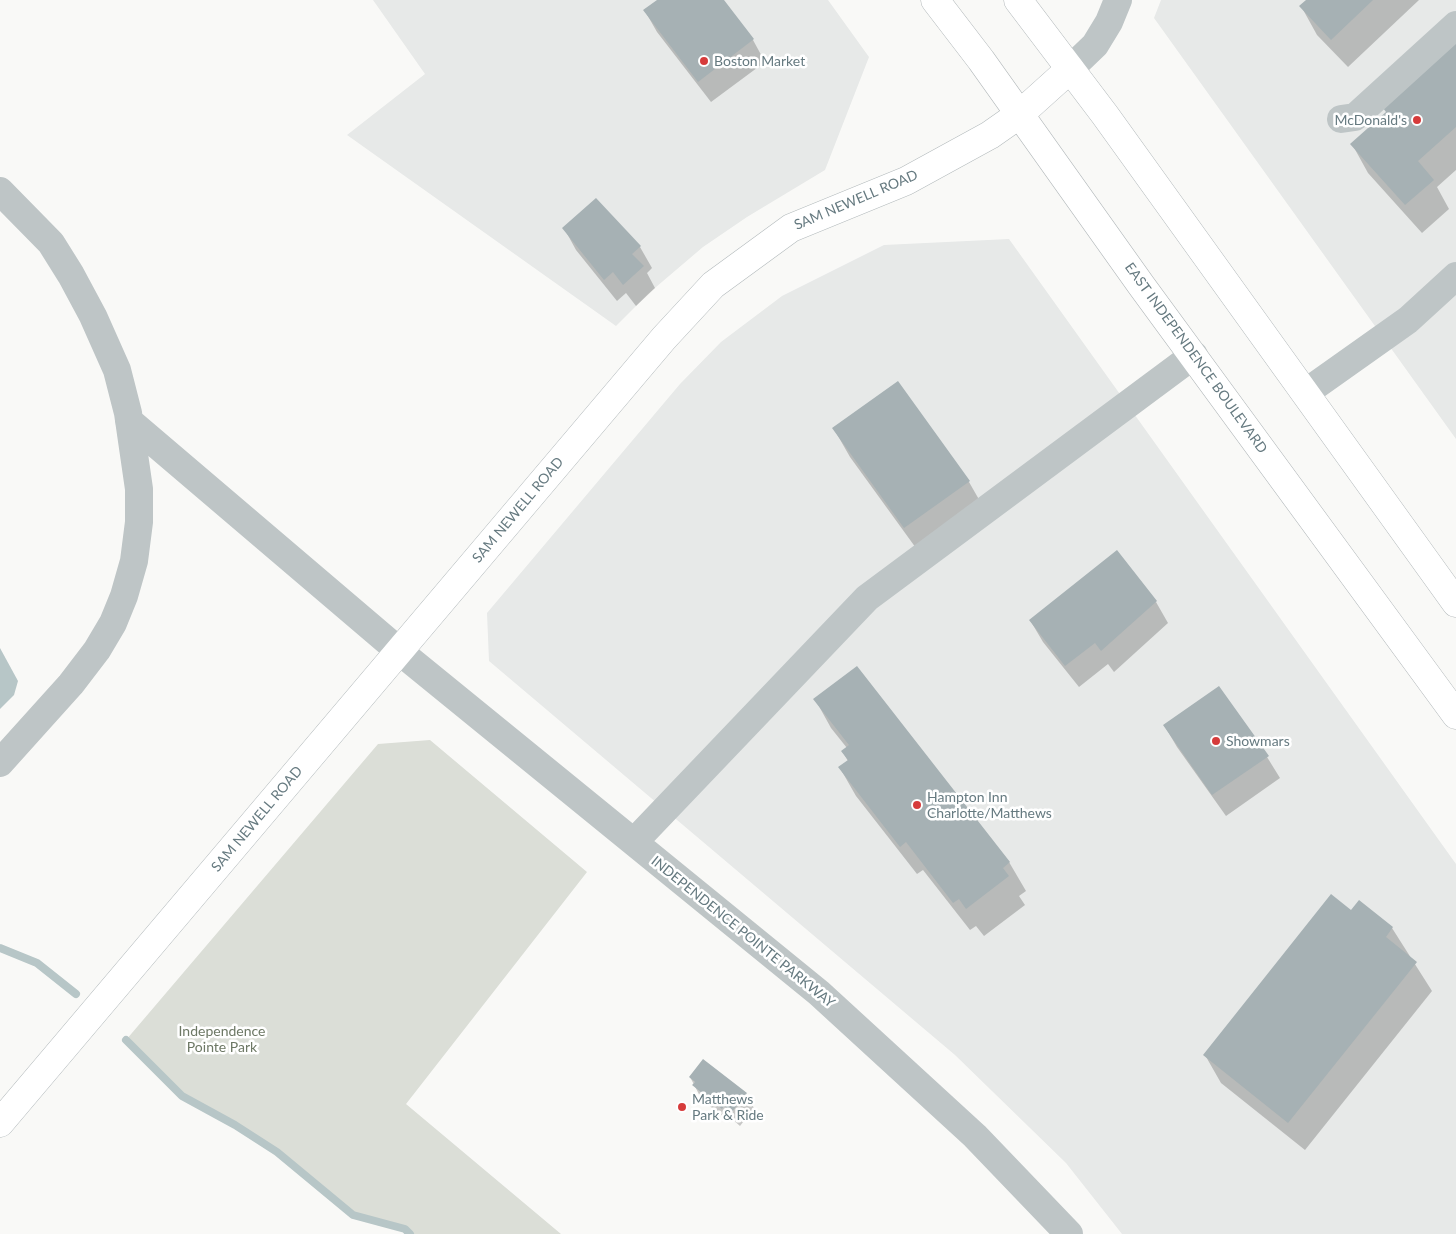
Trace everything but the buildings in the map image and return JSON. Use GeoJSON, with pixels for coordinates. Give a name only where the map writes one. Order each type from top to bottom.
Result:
{"type":"FeatureCollection","features":[{"type":"Feature","properties":{"kind":"main road","name":"EAST INDEPENDENCE BOULEVARD"},"geometry":{"type":"LineString","coordinates":[[935,0],[1020,114],[1142,285],[1456,715]]}},
{"type":"Feature","properties":{"kind":"main road"},"geometry":{"type":"LineString","coordinates":[[1018,0],[1070,69],[1456,603]]}},
{"type":"Feature","properties":{"kind":"main road","name":"SAM NEWELL ROAD"},"geometry":{"type":"LineString","coordinates":[[0,1123],[664,338],[713,285],[791,228],[906,181],[990,135],[1020,114],[1070,69]]}},
{"type":"Feature","properties":{"kind":"street","name":"SAM NEWELL ROAD"},"geometry":{"type":"LineString","coordinates":[[1070,69],[1095,45],[1109,22],[1118,0]]}},
{"type":"Feature","properties":{"kind":"street"},"geometry":{"type":"LineString","coordinates":[[1341,119],[1355,117],[1456,25]]}},
{"type":"Feature","properties":{"kind":"street"},"geometry":{"type":"LineString","coordinates":[[0,191],[51,243],[72,276],[93,316],[116,370],[129,421],[139,489],[139,522],[134,561],[124,596],[113,624],[72,684],[0,763]]}},
{"type":"Feature","properties":{"kind":"street"},"geometry":{"type":"LineString","coordinates":[[1305,393],[1408,320],[1456,276]]}},
{"type":"Feature","properties":{"kind":"street"},"geometry":{"type":"LineString","coordinates":[[634,842],[867,598],[1194,355]]}},
{"type":"Feature","properties":{"kind":"street","name":"INDEPENDENCE POINTE PARKWAY"},"geometry":{"type":"LineString","coordinates":[[129,421],[399,651],[826,999],[979,1140],[1069,1234]]}},
{"type":"Feature","properties":{"kind":"shaded area"},"geometry":{"type":"Polygon","coordinates":[[[373,0],[828,0],[869,57],[825,170],[747,217],[703,247],[649,293],[616,326],[347,135],[425,74],[373,0]]]}},
{"type":"Feature","properties":{"kind":"shaded area"},"geometry":{"type":"Polygon","coordinates":[[[1161,0],[1456,0],[1456,439],[1154,18],[1161,0]]]}},
{"type":"Feature","properties":{"kind":"shaded area"},"geometry":{"type":"Polygon","coordinates":[[[1009,239],[1456,864],[1456,1234],[1122,1234],[1066,1163],[955,1055],[489,661],[487,613],[680,384],[721,342],[782,296],[884,245],[1009,239]]]}},
{"type":"Feature","properties":{"kind":"shaded area"},"geometry":{"type":"Polygon","coordinates":[[[0,648],[18,681],[14,695],[0,709],[0,648]]]}},
{"type":"Feature","properties":{"kind":"green space","name":"Independence Pointe Park"},"geometry":{"type":"Polygon","coordinates":[[[430,740],[587,872],[406,1104],[561,1234],[410,1234],[405,1229],[353,1215],[277,1152],[235,1125],[182,1096],[126,1040],[378,744],[430,740]]]}},
{"type":"Feature","properties":{"kind":"waterway"},"geometry":{"type":"LineString","coordinates":[[0,948],[37,963],[76,994]]}},
{"type":"Feature","properties":{"kind":"waterway"},"geometry":{"type":"LineString","coordinates":[[126,1040],[182,1096],[235,1125],[277,1152],[353,1215],[405,1229],[410,1234]]}},
{"type":"Feature","properties":{"kind":"place","name":"Boston Market"},"geometry":{"type":"Point","coordinates":[704,61]}},
{"type":"Feature","properties":{"kind":"place","name":"McDonald's"},"geometry":{"type":"Point","coordinates":[1417,120]}},
{"type":"Feature","properties":{"kind":"place","name":"Showmars"},"geometry":{"type":"Point","coordinates":[1216,741]}},
{"type":"Feature","properties":{"kind":"place","name":"Hampton Inn Charlotte/Matthews"},"geometry":{"type":"Point","coordinates":[917,805]}},
{"type":"Feature","properties":{"kind":"place","name":"Matthews Park & Ride"},"geometry":{"type":"Point","coordinates":[682,1107]}}]}
